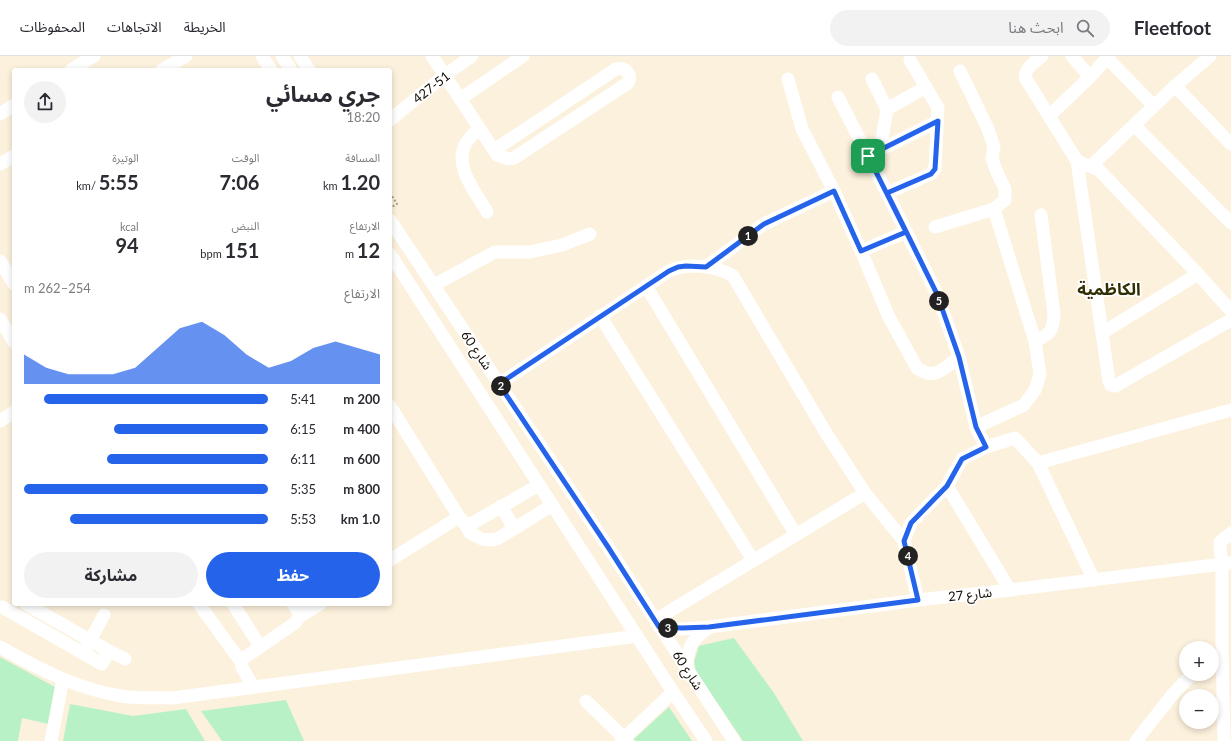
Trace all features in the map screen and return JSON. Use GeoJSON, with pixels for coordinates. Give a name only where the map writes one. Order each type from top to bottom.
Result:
{"type":"FeatureCollection","features":[{"type":"Feature","properties":{"kind":"street"},"geometry":{"type":"LineString","coordinates":[[74,68],[94,56]]}},
{"type":"Feature","properties":{"kind":"street"},"geometry":{"type":"LineString","coordinates":[[165,68],[186,56]]}},
{"type":"Feature","properties":{"kind":"street"},"geometry":{"type":"LineString","coordinates":[[260,68],[261,56]]}},
{"type":"Feature","properties":{"kind":"street"},"geometry":{"type":"LineString","coordinates":[[261,56],[270,68]]}},
{"type":"Feature","properties":{"kind":"street"},"geometry":{"type":"LineString","coordinates":[[282,56],[290,68]]}},
{"type":"Feature","properties":{"kind":"street"},"geometry":{"type":"LineString","coordinates":[[300,56],[308,68]]}},
{"type":"Feature","properties":{"kind":"street"},"geometry":{"type":"LineString","coordinates":[[432,56],[497,155],[509,159],[514,158],[628,83],[630,79],[629,74],[626,70],[620,68],[616,69],[494,150]]}},
{"type":"Feature","properties":{"kind":"street","name":"427-51"},"geometry":{"type":"LineString","coordinates":[[392,118],[445,75],[472,56]]}},
{"type":"Feature","properties":{"kind":"street"},"geometry":{"type":"LineString","coordinates":[[460,99],[523,56]]}},
{"type":"Feature","properties":{"kind":"street"},"geometry":{"type":"LineString","coordinates":[[1042,56],[1026,70],[1025,75],[1048,116],[1077,161],[1110,385],[1115,386],[1231,320]]}},
{"type":"Feature","properties":{"kind":"street"},"geometry":{"type":"LineString","coordinates":[[1072,56],[1090,77]]}},
{"type":"Feature","properties":{"kind":"street"},"geometry":{"type":"LineString","coordinates":[[1090,166],[1175,86],[1210,56]]}},
{"type":"Feature","properties":{"kind":"street"},"geometry":{"type":"LineString","coordinates":[[1048,116],[1090,77],[1108,57],[1154,106]]}},
{"type":"Feature","properties":{"kind":"street"},"geometry":{"type":"LineString","coordinates":[[887,193],[931,174],[935,169],[938,108],[910,60]]}},
{"type":"Feature","properties":{"kind":"street"},"geometry":{"type":"LineString","coordinates":[[935,227],[994,209],[1005,200],[1005,189],[992,158],[994,147],[988,129],[960,72]]}},
{"type":"Feature","properties":{"kind":"street"},"geometry":{"type":"LineString","coordinates":[[788,79],[802,129],[834,191],[888,317],[917,368],[925,373],[937,373],[959,357]]}},
{"type":"Feature","properties":{"kind":"street"},"geometry":{"type":"LineString","coordinates":[[872,79],[887,109],[874,153]]}},
{"type":"Feature","properties":{"kind":"street"},"geometry":{"type":"LineString","coordinates":[[1175,86],[1231,144]]}},
{"type":"Feature","properties":{"kind":"street"},"geometry":{"type":"LineString","coordinates":[[887,109],[926,87]]}},
{"type":"Feature","properties":{"kind":"street"},"geometry":{"type":"LineString","coordinates":[[838,98],[874,153],[887,193],[937,294],[959,357],[976,427],[986,447]]}},
{"type":"Feature","properties":{"kind":"street"},"geometry":{"type":"LineString","coordinates":[[0,114],[12,106]]}},
{"type":"Feature","properties":{"kind":"street"},"geometry":{"type":"LineString","coordinates":[[874,153],[938,121]]}},
{"type":"Feature","properties":{"kind":"street"},"geometry":{"type":"LineString","coordinates":[[1134,124],[1231,223]]}},
{"type":"Feature","properties":{"kind":"street"},"geometry":{"type":"LineString","coordinates":[[480,128],[467,140],[463,148],[462,162],[463,170],[487,212]]}},
{"type":"Feature","properties":{"kind":"street"},"geometry":{"type":"LineString","coordinates":[[0,164],[12,157]]}},
{"type":"Feature","properties":{"kind":"street"},"geometry":{"type":"LineString","coordinates":[[1077,161],[1100,170],[1231,311]]}},
{"type":"Feature","properties":{"kind":"street"},"geometry":{"type":"LineString","coordinates":[[706,267],[764,224],[834,191]]}},
{"type":"Feature","properties":{"kind":"street"},"geometry":{"type":"LineString","coordinates":[[976,427],[1024,405],[1035,390],[1040,374],[1035,341],[994,209]]}},
{"type":"Feature","properties":{"kind":"street"},"geometry":{"type":"LineString","coordinates":[[1035,341],[1051,332],[1054,325],[1054,314],[1041,215]]}},
{"type":"Feature","properties":{"kind":"street","name":"شارع 60"},"geometry":{"type":"LineString","coordinates":[[392,223],[600,535],[734,741]]}},
{"type":"Feature","properties":{"kind":"street"},"geometry":{"type":"LineString","coordinates":[[861,251],[906,232]]}},
{"type":"Feature","properties":{"kind":"street"},"geometry":{"type":"LineString","coordinates":[[434,285],[495,252],[530,252],[562,245],[590,234]]}},
{"type":"Feature","properties":{"kind":"street","name":"شارع 60"},"geometry":{"type":"LineString","coordinates":[[392,258],[706,741]]}},
{"type":"Feature","properties":{"kind":"street"},"geometry":{"type":"LineString","coordinates":[[0,261],[12,281]]}},
{"type":"Feature","properties":{"kind":"street"},"geometry":{"type":"LineString","coordinates":[[499,384],[669,271],[678,267],[686,266],[706,267],[720,270],[733,276],[826,433],[865,493],[904,541],[918,600]]}},
{"type":"Feature","properties":{"kind":"street"},"geometry":{"type":"LineString","coordinates":[[1102,333],[1198,274]]}},
{"type":"Feature","properties":{"kind":"street"},"geometry":{"type":"LineString","coordinates":[[646,286],[796,535]]}},
{"type":"Feature","properties":{"kind":"street"},"geometry":{"type":"LineString","coordinates":[[600,316],[753,560]]}},
{"type":"Feature","properties":{"kind":"street"},"geometry":{"type":"LineString","coordinates":[[0,319],[12,339]]}},
{"type":"Feature","properties":{"kind":"street"},"geometry":{"type":"LineString","coordinates":[[392,409],[470,533],[482,539],[497,539],[552,505]]}},
{"type":"Feature","properties":{"kind":"street"},"geometry":{"type":"LineString","coordinates":[[1038,463],[1231,410]]}},
{"type":"Feature","properties":{"kind":"street"},"geometry":{"type":"LineString","coordinates":[[0,421],[12,413]]}},
{"type":"Feature","properties":{"kind":"street"},"geometry":{"type":"LineString","coordinates":[[904,541],[911,523],[947,486],[962,459],[986,447],[1015,438],[1038,463],[1094,580]]}},
{"type":"Feature","properties":{"kind":"street"},"geometry":{"type":"LineString","coordinates":[[392,559],[462,521],[471,524],[539,485]]}},
{"type":"Feature","properties":{"kind":"street"},"geometry":{"type":"LineString","coordinates":[[947,486],[1010,590]]}},
{"type":"Feature","properties":{"kind":"street"},"geometry":{"type":"LineString","coordinates":[[657,623],[753,560],[865,493]]}},
{"type":"Feature","properties":{"kind":"street"},"geometry":{"type":"LineString","coordinates":[[501,506],[512,525],[517,527]]}},
{"type":"Feature","properties":{"kind":"street"},"geometry":{"type":"LineString","coordinates":[[1224,741],[1222,649],[1227,564],[1220,548],[1220,542],[1231,533]]}},
{"type":"Feature","properties":{"kind":"street","name":"شارع 27"},"geometry":{"type":"LineString","coordinates":[[657,623],[682,628],[709,627],[918,600],[1227,564]]}},
{"type":"Feature","properties":{"kind":"street"},"geometry":{"type":"LineString","coordinates":[[30,606],[125,659]]}},
{"type":"Feature","properties":{"kind":"street"},"geometry":{"type":"LineString","coordinates":[[200,606],[241,662],[253,687]]}},
{"type":"Feature","properties":{"kind":"street"},"geometry":{"type":"LineString","coordinates":[[235,606],[260,646]]}},
{"type":"Feature","properties":{"kind":"street"},"geometry":{"type":"LineString","coordinates":[[294,606],[299,613],[299,616]]}},
{"type":"Feature","properties":{"kind":"street"},"geometry":{"type":"LineString","coordinates":[[241,662],[243,658],[295,623],[299,616],[316,606]]}},
{"type":"Feature","properties":{"kind":"street"},"geometry":{"type":"LineString","coordinates":[[2,607],[102,664],[110,651]]}},
{"type":"Feature","properties":{"kind":"street"},"geometry":{"type":"LineString","coordinates":[[83,653],[104,615]]}},
{"type":"Feature","properties":{"kind":"street"},"geometry":{"type":"LineString","coordinates":[[687,668],[687,655],[692,643],[698,635],[709,627]]}},
{"type":"Feature","properties":{"kind":"street"},"geometry":{"type":"LineString","coordinates":[[0,647],[25,662],[88,689],[122,696],[173,698],[637,636]]}},
{"type":"Feature","properties":{"kind":"street"},"geometry":{"type":"LineString","coordinates":[[1219,652],[1222,649]]}},
{"type":"Feature","properties":{"kind":"street"},"geometry":{"type":"LineString","coordinates":[[51,741],[63,679]]}},
{"type":"Feature","properties":{"kind":"street"},"geometry":{"type":"LineString","coordinates":[[1136,741],[1173,694],[1185,681]]}},
{"type":"Feature","properties":{"kind":"street"},"geometry":{"type":"LineString","coordinates":[[586,701],[624,740],[673,692]]}},
{"type":"Feature","properties":{"kind":"path"},"geometry":{"type":"LineString","coordinates":[[392,196],[397,204],[392,207]]}},
{"type":"Feature","properties":{"kind":"green space"},"geometry":{"type":"Polygon","coordinates":[[[734,638],[774,693],[803,741],[743,741],[696,671],[694,662],[699,646],[734,638]]]}},
{"type":"Feature","properties":{"kind":"green space"},"geometry":{"type":"Polygon","coordinates":[[[0,657],[55,687],[49,724],[22,718],[18,741],[0,741],[0,657]]]}},
{"type":"Feature","properties":{"kind":"green space"},"geometry":{"type":"Polygon","coordinates":[[[286,700],[304,741],[222,741],[201,711],[286,700]]]}},
{"type":"Feature","properties":{"kind":"green space"},"geometry":{"type":"Polygon","coordinates":[[[70,704],[133,716],[186,709],[205,741],[63,741],[70,704]]]}},
{"type":"Feature","properties":{"kind":"green space"},"geometry":{"type":"Polygon","coordinates":[[[669,707],[692,741],[636,741],[634,739],[669,707]]]}},
{"type":"Feature","properties":{"kind":"district","name":"الكاظمية"},"geometry":{"type":"Point","coordinates":[1109,289]}},
{"type":"Feature","properties":{"kind":"route"},"geometry":{"type":"LineString","coordinates":[[938,121],[935,169],[931,174],[887,193],[937,294],[959,357],[976,427],[986,447],[962,459],[947,486],[911,523],[904,541],[918,600],[709,627],[659,627],[608,547],[499,384],[669,271],[678,267],[686,266],[706,267],[764,224],[834,191],[861,251],[906,232],[868,156],[938,121]]}}]}
